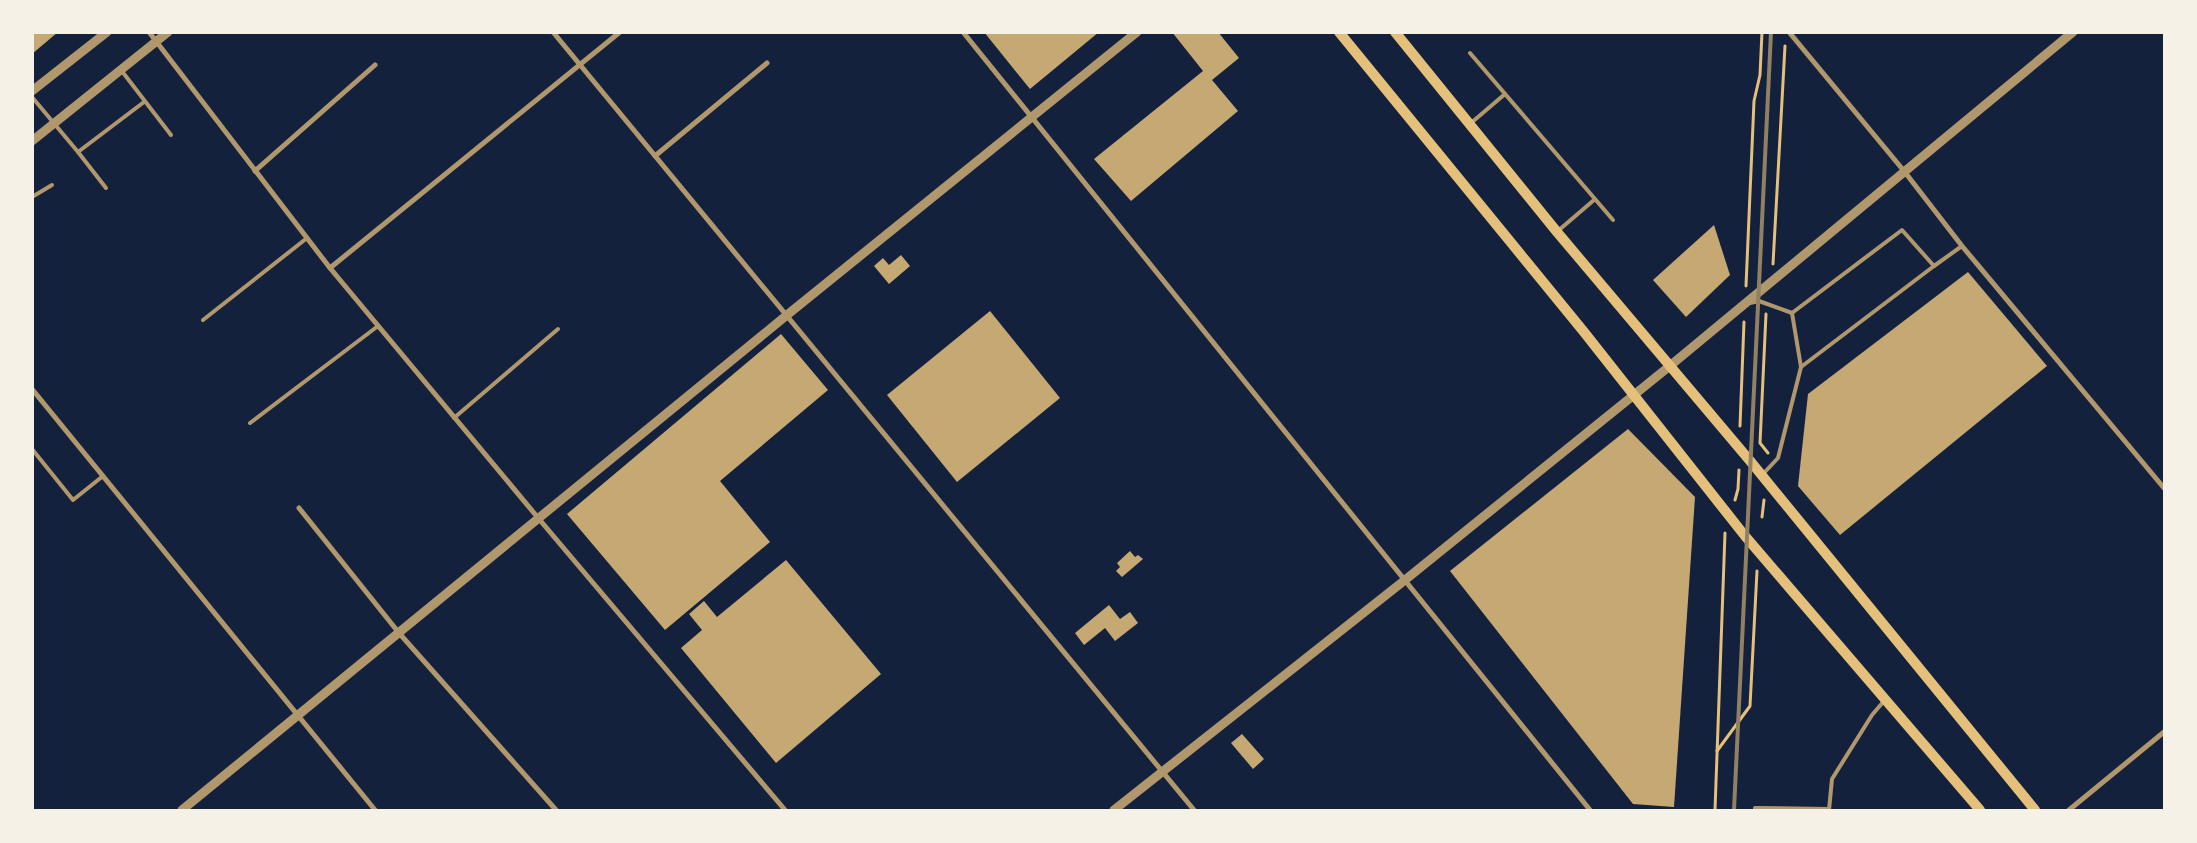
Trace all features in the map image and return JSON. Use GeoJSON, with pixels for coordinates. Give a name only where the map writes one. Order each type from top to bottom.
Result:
{"type":"FeatureCollection","features":[{"type":"Feature","properties":{"kind":"main road"},"geometry":{"type":"LineString","coordinates":[[1339,32],[1634,394],[1745,536],[1980,810]]}},
{"type":"Feature","properties":{"kind":"main road"},"geometry":{"type":"LineString","coordinates":[[1395,32],[1557,232],[1762,475],[2035,810]]}},
{"type":"Feature","properties":{"kind":"street"},"geometry":{"type":"LineString","coordinates":[[32,91],[107,32]]}},
{"type":"Feature","properties":{"kind":"street"},"geometry":{"type":"LineString","coordinates":[[149,32],[330,268],[785,810]]}},
{"type":"Feature","properties":{"kind":"street"},"geometry":{"type":"LineString","coordinates":[[32,141],[168,32]]}},
{"type":"Feature","properties":{"kind":"street"},"geometry":{"type":"LineString","coordinates":[[553,32],[1194,810]]}},
{"type":"Feature","properties":{"kind":"street"},"geometry":{"type":"LineString","coordinates":[[330,268],[620,32]]}},
{"type":"Feature","properties":{"kind":"street"},"geometry":{"type":"LineString","coordinates":[[964,32],[1590,810]]}},
{"type":"Feature","properties":{"kind":"street"},"geometry":{"type":"LineString","coordinates":[[182,810],[787,315],[1137,32]]}},
{"type":"Feature","properties":{"kind":"street"},"geometry":{"type":"LineString","coordinates":[[1789,32],[1904,171],[1962,246],[2164,488]]}},
{"type":"Feature","properties":{"kind":"street"},"geometry":{"type":"LineString","coordinates":[[1114,810],[1405,580],[1745,305],[2073,32]]}},
{"type":"Feature","properties":{"kind":"street"},"geometry":{"type":"LineString","coordinates":[[655,156],[767,63]]}},
{"type":"Feature","properties":{"kind":"street"},"geometry":{"type":"LineString","coordinates":[[255,171],[375,66]]}},
{"type":"Feature","properties":{"kind":"street"},"geometry":{"type":"LineString","coordinates":[[32,390],[375,810]]}},
{"type":"Feature","properties":{"kind":"street"},"geometry":{"type":"LineString","coordinates":[[299,508],[399,634],[556,810]]}},
{"type":"Feature","properties":{"kind":"street"},"geometry":{"type":"LineString","coordinates":[[2069,810],[2164,732]]}},
{"type":"Feature","properties":{"kind":"lane"},"geometry":{"type":"LineString","coordinates":[[1470,52],[1594,200],[1613,220]]}},
{"type":"Feature","properties":{"kind":"lane"},"geometry":{"type":"LineString","coordinates":[[121,70],[171,135]]}},
{"type":"Feature","properties":{"kind":"lane"},"geometry":{"type":"LineString","coordinates":[[1470,124],[1505,94]]}},
{"type":"Feature","properties":{"kind":"lane"},"geometry":{"type":"LineString","coordinates":[[32,97],[106,188]]}},
{"type":"Feature","properties":{"kind":"lane"},"geometry":{"type":"LineString","coordinates":[[78,152],[144,102]]}},
{"type":"Feature","properties":{"kind":"lane"},"geometry":{"type":"LineString","coordinates":[[32,197],[52,185]]}},
{"type":"Feature","properties":{"kind":"lane"},"geometry":{"type":"LineString","coordinates":[[1557,232],[1594,200]]}},
{"type":"Feature","properties":{"kind":"lane"},"geometry":{"type":"LineString","coordinates":[[1792,313],[1902,230],[1934,266]]}},
{"type":"Feature","properties":{"kind":"lane"},"geometry":{"type":"LineString","coordinates":[[203,320],[307,238]]}},
{"type":"Feature","properties":{"kind":"lane"},"geometry":{"type":"LineString","coordinates":[[1801,367],[1962,246]]}},
{"type":"Feature","properties":{"kind":"lane"},"geometry":{"type":"LineString","coordinates":[[1745,305],[1759,301],[1792,313]]}},
{"type":"Feature","properties":{"kind":"lane"},"geometry":{"type":"LineString","coordinates":[[1762,475],[1778,458],[1801,367],[1792,313]]}},
{"type":"Feature","properties":{"kind":"lane"},"geometry":{"type":"LineString","coordinates":[[250,423],[378,326]]}},
{"type":"Feature","properties":{"kind":"lane"},"geometry":{"type":"LineString","coordinates":[[454,418],[558,329]]}},
{"type":"Feature","properties":{"kind":"lane"},"geometry":{"type":"LineString","coordinates":[[32,449],[73,500],[103,476]]}},
{"type":"Feature","properties":{"kind":"lane"},"geometry":{"type":"LineString","coordinates":[[1755,810],[1755,808],[1829,810],[1832,778],[1872,715],[1885,700]]}},
{"type":"Feature","properties":{"kind":"path"},"geometry":{"type":"LineString","coordinates":[[1746,288],[1754,101],[1760,75],[1762,32]]}},
{"type":"Feature","properties":{"kind":"path"},"geometry":{"type":"LineString","coordinates":[[1772,282],[1786,42]]}},
{"type":"Feature","properties":{"kind":"path"},"geometry":{"type":"LineString","coordinates":[[1766,308],[1760,443],[1768,453]]}},
{"type":"Feature","properties":{"kind":"path"},"geometry":{"type":"LineString","coordinates":[[1740,425],[1744,321]]}},
{"type":"Feature","properties":{"kind":"path"},"geometry":{"type":"LineString","coordinates":[[1738,489],[1739,461]]}},
{"type":"Feature","properties":{"kind":"path"},"geometry":{"type":"LineString","coordinates":[[1762,517],[1764,490]]}},
{"type":"Feature","properties":{"kind":"path"},"geometry":{"type":"LineString","coordinates":[[1715,810],[1725,531]]}},
{"type":"Feature","properties":{"kind":"path"},"geometry":{"type":"LineString","coordinates":[[1717,752],[1750,706],[1758,562]]}},
{"type":"Feature","properties":{"kind":"building"},"geometry":{"type":"Polygon","coordinates":[[[32,32],[58,32],[32,54],[32,32]]]}},
{"type":"Feature","properties":{"kind":"building"},"geometry":{"type":"Polygon","coordinates":[[[984,32],[1099,32],[1030,89],[984,32]]]}},
{"type":"Feature","properties":{"kind":"building"},"geometry":{"type":"Polygon","coordinates":[[[1172,32],[1218,32],[1239,58],[1212,80],[1238,111],[1131,201],[1094,159],[1203,71],[1172,32]]]}},
{"type":"Feature","properties":{"kind":"building"},"geometry":{"type":"Polygon","coordinates":[[[1714,225],[1730,275],[1686,317],[1653,280],[1714,225]]]}},
{"type":"Feature","properties":{"kind":"building"},"geometry":{"type":"Polygon","coordinates":[[[901,255],[910,266],[889,284],[874,266],[883,258],[889,265],[901,255]]]}},
{"type":"Feature","properties":{"kind":"building"},"geometry":{"type":"Polygon","coordinates":[[[1968,272],[2047,366],[1840,535],[1798,486],[1808,394],[1968,272]]]}},
{"type":"Feature","properties":{"kind":"building"},"geometry":{"type":"Polygon","coordinates":[[[990,311],[1060,398],[957,482],[887,395],[990,311]]]}},
{"type":"Feature","properties":{"kind":"building"},"geometry":{"type":"Polygon","coordinates":[[[781,334],[828,390],[720,481],[770,542],[665,630],[567,514],[781,334]]]}},
{"type":"Feature","properties":{"kind":"building"},"geometry":{"type":"Polygon","coordinates":[[[1628,429],[1695,497],[1674,807],[1633,804],[1450,571],[1628,429]]]}},
{"type":"Feature","properties":{"kind":"building"},"geometry":{"type":"Polygon","coordinates":[[[1130,551],[1135,557],[1138,555],[1143,559],[1122,577],[1116,571],[1120,567],[1117,563],[1130,551]]]}},
{"type":"Feature","properties":{"kind":"building"},"geometry":{"type":"Polygon","coordinates":[[[786,560],[881,674],[776,763],[681,648],[702,630],[689,614],[704,601],[717,617],[786,560]]]}},
{"type":"Feature","properties":{"kind":"building"},"geometry":{"type":"Polygon","coordinates":[[[1109,605],[1120,619],[1130,612],[1138,623],[1115,641],[1105,628],[1084,645],[1075,633],[1109,605]]]}},
{"type":"Feature","properties":{"kind":"building"},"geometry":{"type":"Polygon","coordinates":[[[1242,734],[1264,759],[1253,769],[1231,743],[1242,734]]]}},
{"type":"Feature","properties":{"kind":"railway"},"geometry":{"type":"LineString","coordinates":[[1734,810],[1771,32]]}}]}
